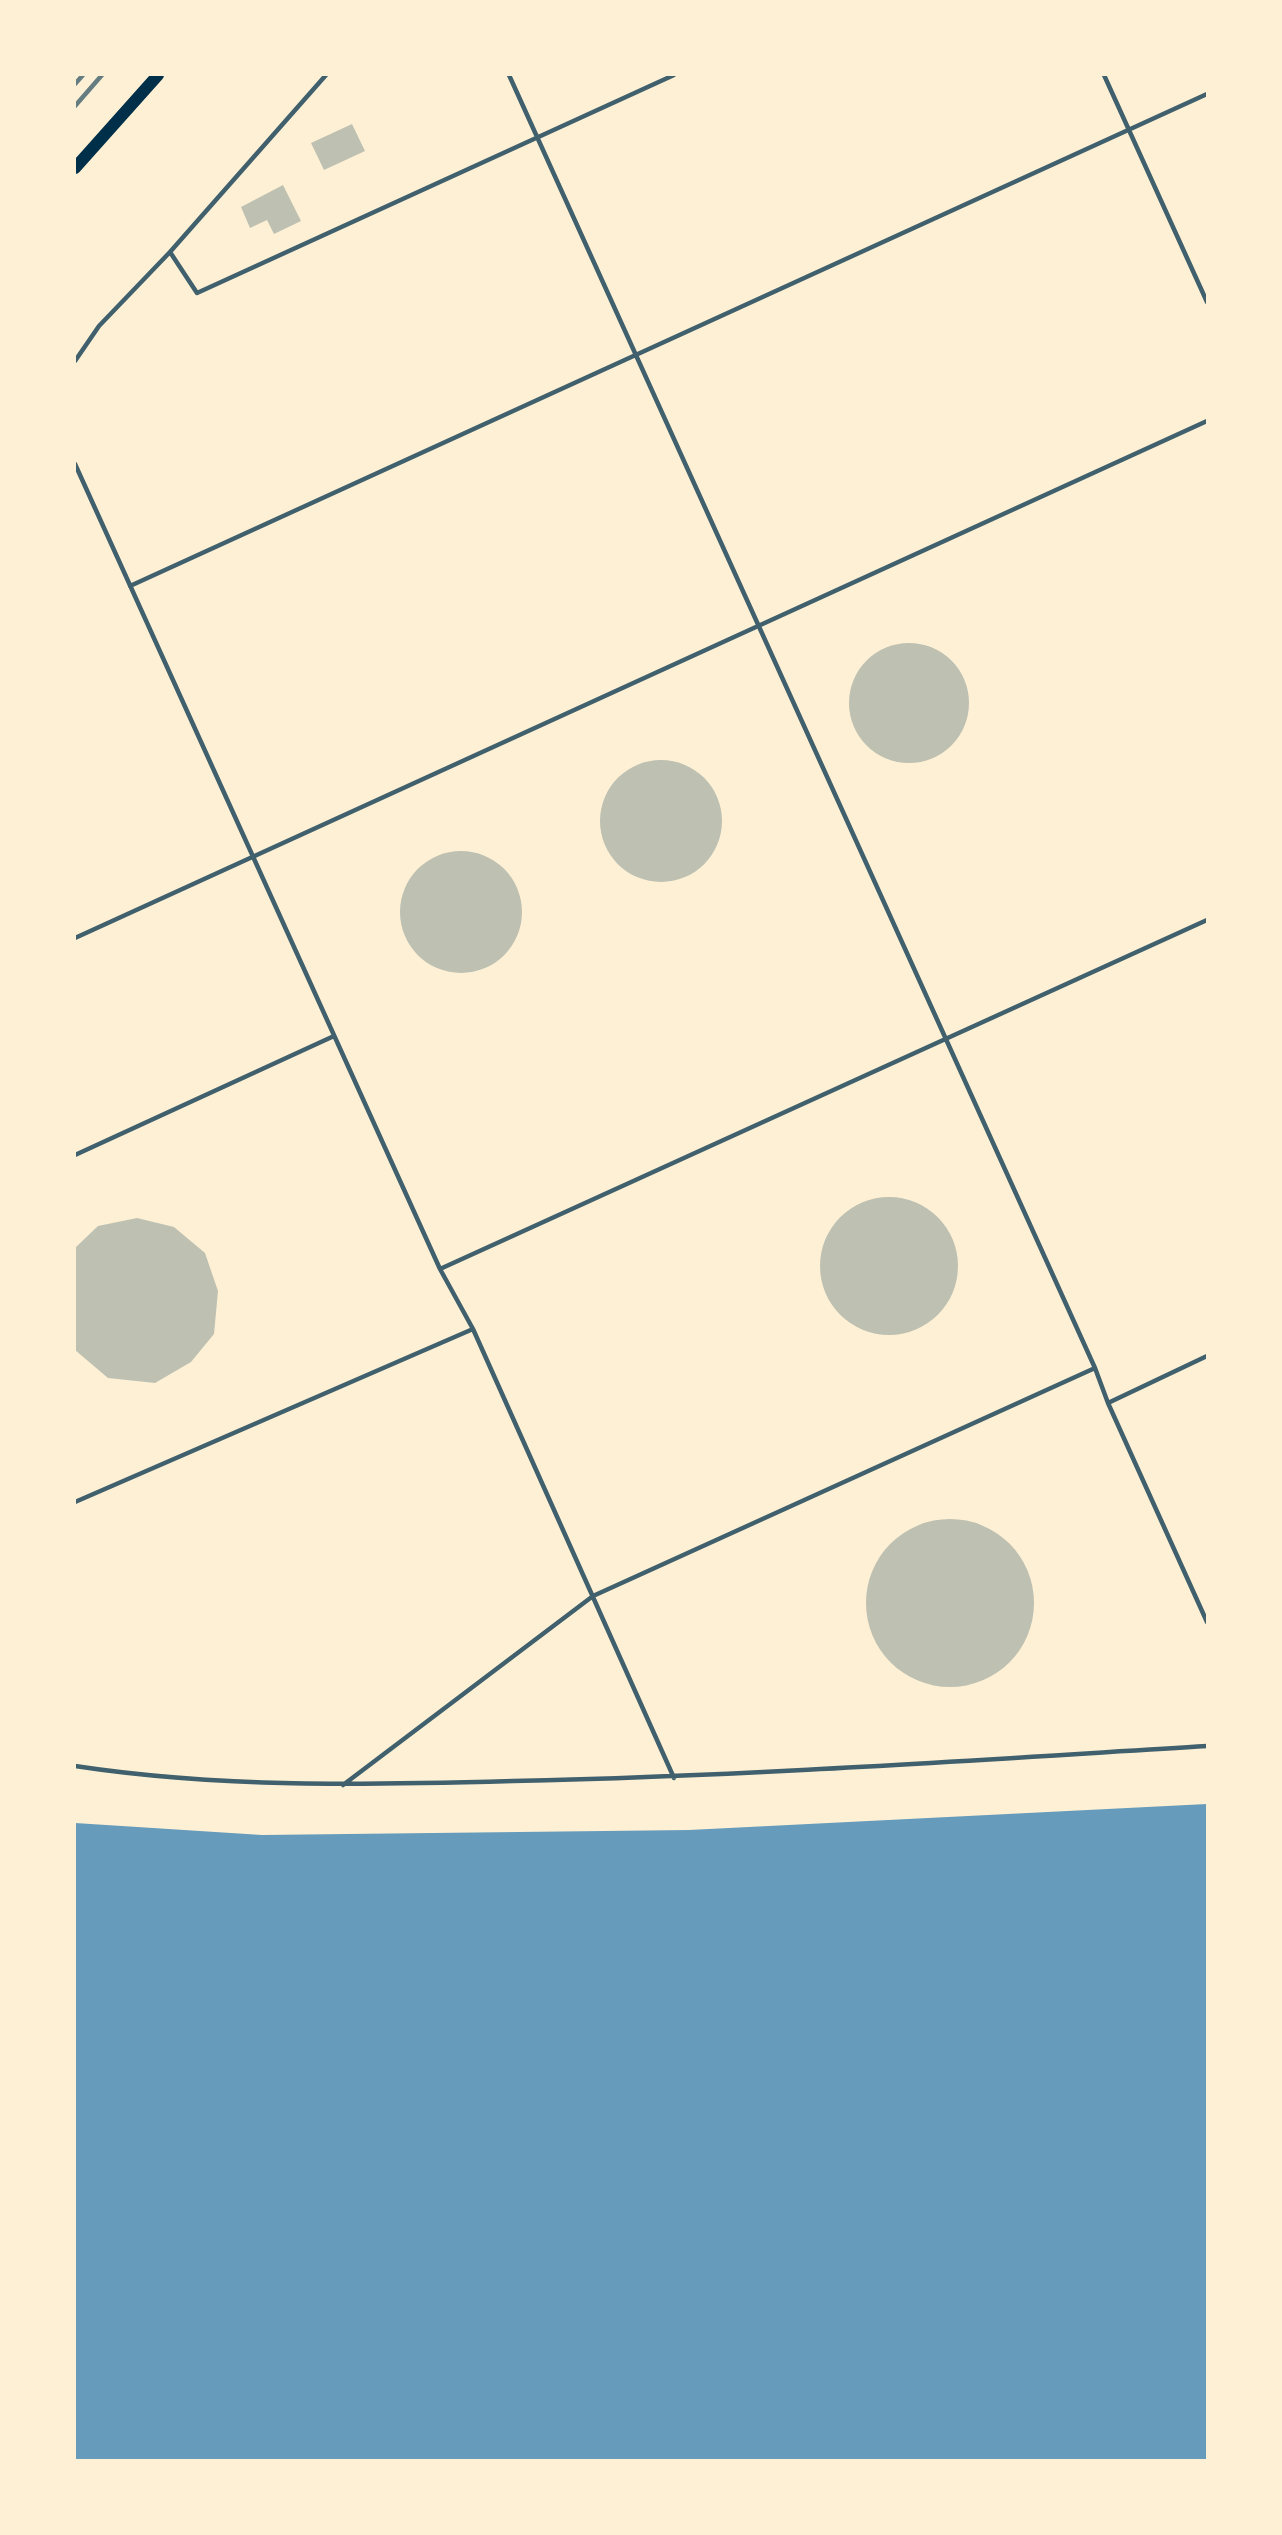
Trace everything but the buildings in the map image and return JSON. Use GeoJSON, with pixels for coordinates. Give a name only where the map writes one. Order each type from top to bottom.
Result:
{"type":"FeatureCollection","features":[{"type":"Feature","properties":{"kind":"main road"},"geometry":{"type":"LineString","coordinates":[[75,168],[158,75]]}},
{"type":"Feature","properties":{"kind":"lane"},"geometry":{"type":"LineString","coordinates":[[75,361],[99,326],[170,252],[326,75]]}},
{"type":"Feature","properties":{"kind":"lane"},"geometry":{"type":"LineString","coordinates":[[509,75],[1095,1368],[1108,1403],[1207,1622]]}},
{"type":"Feature","properties":{"kind":"lane"},"geometry":{"type":"LineString","coordinates":[[170,252],[197,293],[674,75]]}},
{"type":"Feature","properties":{"kind":"lane"},"geometry":{"type":"LineString","coordinates":[[1104,75],[1207,302]]}},
{"type":"Feature","properties":{"kind":"lane"},"geometry":{"type":"LineString","coordinates":[[130,586],[1207,94]]}},
{"type":"Feature","properties":{"kind":"lane"},"geometry":{"type":"LineString","coordinates":[[75,938],[1207,422]]}},
{"type":"Feature","properties":{"kind":"lane"},"geometry":{"type":"LineString","coordinates":[[75,464],[440,1269],[473,1329],[674,1778]]}},
{"type":"Feature","properties":{"kind":"lane"},"geometry":{"type":"LineString","coordinates":[[440,1269],[1207,920]]}},
{"type":"Feature","properties":{"kind":"lane"},"geometry":{"type":"LineString","coordinates":[[75,1155],[334,1036]]}},
{"type":"Feature","properties":{"kind":"lane"},"geometry":{"type":"LineString","coordinates":[[75,1502],[473,1329]]}},
{"type":"Feature","properties":{"kind":"lane"},"geometry":{"type":"LineString","coordinates":[[1108,1403],[1207,1356]]}},
{"type":"Feature","properties":{"kind":"lane"},"geometry":{"type":"LineString","coordinates":[[342,1785],[593,1596],[1095,1368]]}},
{"type":"Feature","properties":{"kind":"lane"},"geometry":{"type":"LineString","coordinates":[[75,1766],[127,1774],[342,1785],[674,1778],[1207,1746]]}},
{"type":"Feature","properties":{"kind":"water"},"geometry":{"type":"Polygon","coordinates":[[[1207,1804],[1207,2460],[75,2460],[75,1823],[262,1835],[689,1830],[1207,1804]]]}},
{"type":"Feature","properties":{"kind":"railway"},"geometry":{"type":"LineString","coordinates":[[75,84],[83,75]]}},
{"type":"Feature","properties":{"kind":"railway"},"geometry":{"type":"LineString","coordinates":[[75,106],[102,75]]}}]}
